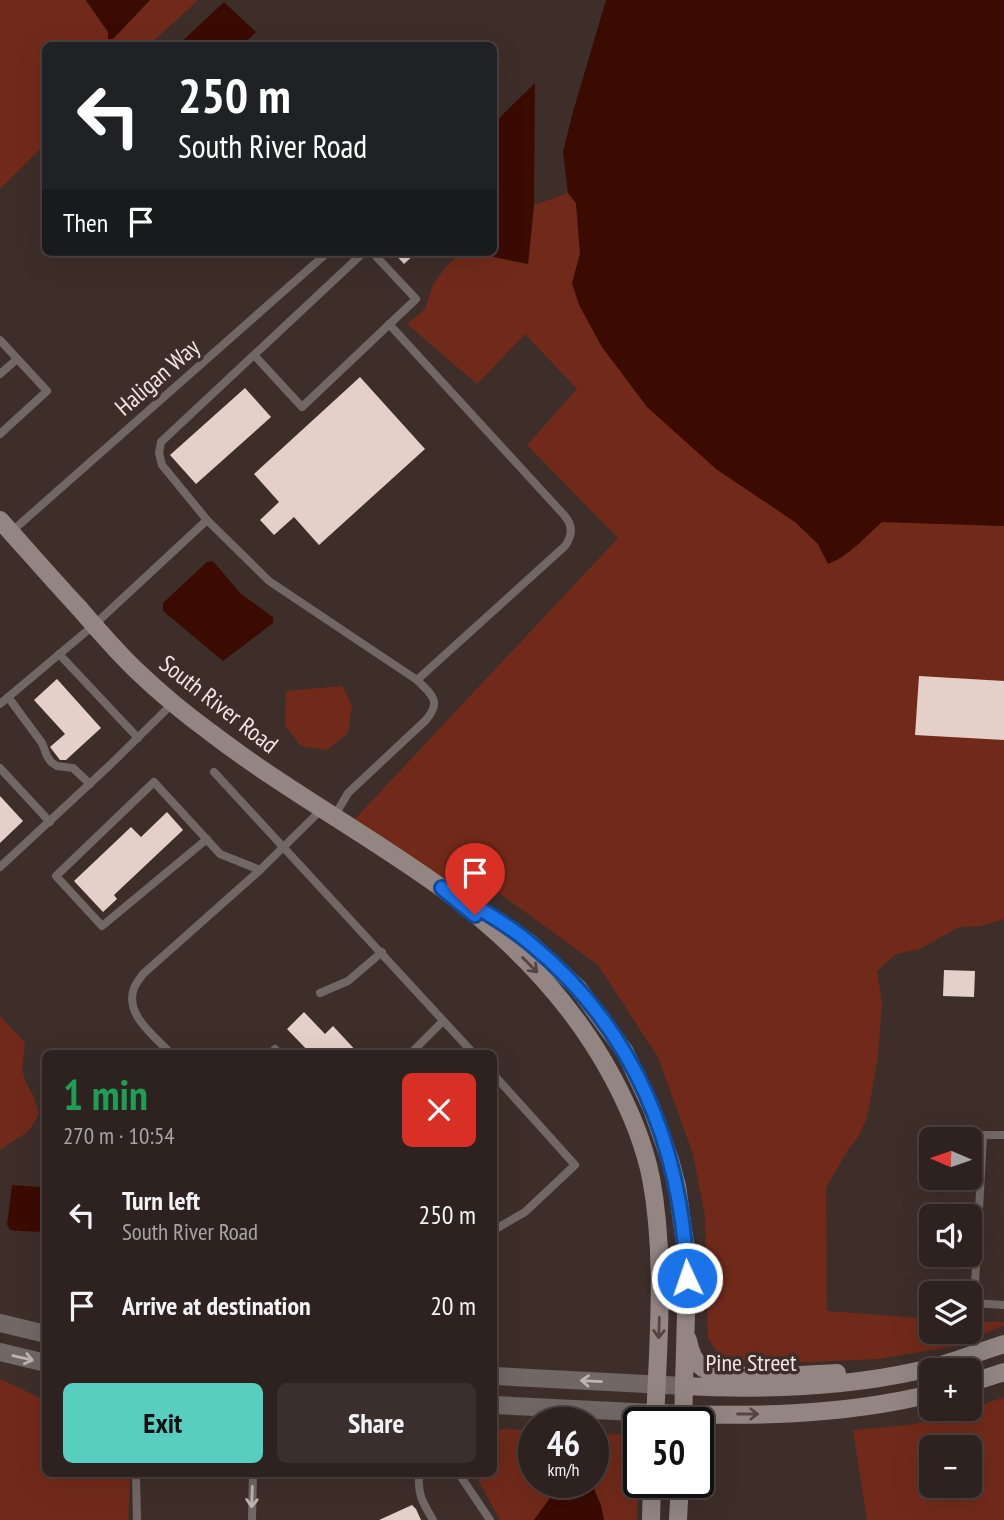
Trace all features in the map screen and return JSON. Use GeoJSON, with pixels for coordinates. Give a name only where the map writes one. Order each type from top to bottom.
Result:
{"type":"FeatureCollection","features":[{"type":"Feature","properties":{"kind":"main road","name":"South River Road"},"geometry":{"type":"LineString","coordinates":[[5,526],[135,669],[173,704],[223,742],[328,813],[531,944],[578,988],[625,1052],[652,1109],[677,1186],[686,1251],[683,1407]]}},
{"type":"Feature","properties":{"kind":"main road","name":"South River Road"},"geometry":{"type":"LineString","coordinates":[[442,888],[493,930],[561,998],[600,1053],[629,1110],[642,1143],[651,1179],[657,1224],[660,1277],[656,1407]]}},
{"type":"Feature","properties":{"kind":"main road"},"geometry":{"type":"LineString","coordinates":[[685,1326],[694,1359],[712,1373],[727,1375],[851,1372],[919,1366]]}},
{"type":"Feature","properties":{"kind":"main road","name":"Pine Street"},"geometry":{"type":"LineString","coordinates":[[964,1358],[1004,1345]]}},
{"type":"Feature","properties":{"kind":"main road","name":"Pine Street"},"geometry":{"type":"LineString","coordinates":[[684,1386],[772,1389],[836,1384],[919,1370]]}},
{"type":"Feature","properties":{"kind":"main road"},"geometry":{"type":"LineString","coordinates":[[982,1379],[1004,1372]]}},
{"type":"Feature","properties":{"kind":"main road"},"geometry":{"type":"LineString","coordinates":[[714,1417],[825,1412],[919,1397]]}},
{"type":"Feature","properties":{"kind":"main road"},"geometry":{"type":"LineString","coordinates":[[651,1520],[652,1498]]}},
{"type":"Feature","properties":{"kind":"main road"},"geometry":{"type":"LineString","coordinates":[[678,1520],[679,1498]]}},
{"type":"Feature","properties":{"kind":"street"},"geometry":{"type":"LineString","coordinates":[[0,1323],[42,1333]]}},
{"type":"Feature","properties":{"kind":"street"},"geometry":{"type":"LineString","coordinates":[[0,1352],[42,1362]]}},
{"type":"Feature","properties":{"kind":"street","name":"Pine Street"},"geometry":{"type":"LineString","coordinates":[[497,1376],[684,1386]]}},
{"type":"Feature","properties":{"kind":"street"},"geometry":{"type":"LineString","coordinates":[[497,1405],[623,1415]]}},
{"type":"Feature","properties":{"kind":"lane","name":"Haligan Way"},"geometry":{"type":"LineString","coordinates":[[5,526],[323,256]]}},
{"type":"Feature","properties":{"kind":"lane"},"geometry":{"type":"LineString","coordinates":[[167,1050],[135,1016],[131,1006],[134,989],[143,974],[284,846],[328,813],[426,720],[435,708],[431,694],[417,680],[269,581],[207,520],[162,465],[159,453],[161,442],[360,256]]}},
{"type":"Feature","properties":{"kind":"lane"},"geometry":{"type":"LineString","coordinates":[[255,356],[302,407],[416,299],[376,256]]}},
{"type":"Feature","properties":{"kind":"lane"},"geometry":{"type":"LineString","coordinates":[[389,324],[564,515],[572,530],[565,546],[417,680]]}},
{"type":"Feature","properties":{"kind":"lane"},"geometry":{"type":"LineString","coordinates":[[0,340],[47,391],[0,434]]}},
{"type":"Feature","properties":{"kind":"lane"},"geometry":{"type":"LineString","coordinates":[[0,374],[17,359]]}},
{"type":"Feature","properties":{"kind":"lane"},"geometry":{"type":"LineString","coordinates":[[0,704],[94,625],[207,520]]}},
{"type":"Feature","properties":{"kind":"lane"},"geometry":{"type":"LineString","coordinates":[[59,654],[138,738]]}},
{"type":"Feature","properties":{"kind":"lane"},"geometry":{"type":"LineString","coordinates":[[8,697],[43,743],[51,762],[57,766],[73,768],[90,784]]}},
{"type":"Feature","properties":{"kind":"lane"},"geometry":{"type":"LineString","coordinates":[[0,867],[173,704]]}},
{"type":"Feature","properties":{"kind":"lane"},"geometry":{"type":"LineString","coordinates":[[0,768],[50,822]]}},
{"type":"Feature","properties":{"kind":"lane"},"geometry":{"type":"LineString","coordinates":[[214,772],[470,1050]]}},
{"type":"Feature","properties":{"kind":"lane"},"geometry":{"type":"LineString","coordinates":[[206,839],[102,926],[57,876],[154,782],[220,854],[260,870]]}},
{"type":"Feature","properties":{"kind":"lane"},"geometry":{"type":"LineString","coordinates":[[320,993],[348,981],[382,952]]}},
{"type":"Feature","properties":{"kind":"lane"},"geometry":{"type":"LineString","coordinates":[[414,1050],[443,1021]]}},
{"type":"Feature","properties":{"kind":"lane"},"geometry":{"type":"LineString","coordinates":[[497,1078],[575,1165],[525,1212],[497,1228]]}},
{"type":"Feature","properties":{"kind":"lane"},"geometry":{"type":"LineString","coordinates":[[1004,1135],[983,1135],[974,1303],[1004,1304]]}},
{"type":"Feature","properties":{"kind":"lane"},"geometry":{"type":"LineString","coordinates":[[136,1477],[137,1520]]}},
{"type":"Feature","properties":{"kind":"lane"},"geometry":{"type":"LineString","coordinates":[[252,1520],[253,1477]]}},
{"type":"Feature","properties":{"kind":"lane"},"geometry":{"type":"LineString","coordinates":[[419,1477],[418,1491],[433,1520]]}},
{"type":"Feature","properties":{"kind":"lane"},"geometry":{"type":"LineString","coordinates":[[461,1477],[490,1520]]}},
{"type":"Feature","properties":{"kind":"shaded area"},"geometry":{"type":"Polygon","coordinates":[[[0,0],[85,0],[108,32],[108,39],[113,39],[150,0],[198,0],[152,42],[42,42],[42,147],[0,189],[0,0]]]}},
{"type":"Feature","properties":{"kind":"shaded area"},"geometry":{"type":"Polygon","coordinates":[[[86,0],[150,0],[113,39],[108,39],[108,32],[86,0]]]}},
{"type":"Feature","properties":{"kind":"shaded area"},"geometry":{"type":"Polygon","coordinates":[[[606,0],[1004,0],[1004,526],[882,522],[850,551],[828,564],[818,544],[795,522],[716,469],[647,407],[602,347],[579,305],[572,283],[580,254],[576,203],[568,193],[563,152],[606,0]]]}},
{"type":"Feature","properties":{"kind":"shaded area"},"geometry":{"type":"Polygon","coordinates":[[[224,2],[256,32],[246,42],[181,42],[224,2]]]}},
{"type":"Feature","properties":{"kind":"shaded area"},"geometry":{"type":"Polygon","coordinates":[[[535,83],[534,205],[528,264],[489,256],[497,256],[497,120],[535,83]]]}},
{"type":"Feature","properties":{"kind":"shaded area"},"geometry":{"type":"Polygon","coordinates":[[[568,193],[576,203],[580,254],[572,284],[716,469],[795,522],[818,544],[822,554],[837,560],[881,522],[1004,526],[1004,919],[982,926],[959,927],[920,949],[896,954],[877,971],[882,1002],[878,1056],[867,1118],[826,1188],[827,1311],[919,1318],[919,1344],[961,1344],[957,1346],[877,1359],[809,1362],[738,1362],[719,1355],[708,1338],[705,1216],[693,1154],[658,1057],[598,965],[495,890],[436,876],[353,821],[618,538],[527,445],[577,389],[525,334],[477,384],[407,324],[425,309],[433,285],[457,256],[489,256],[528,264],[534,205],[568,193]]]}},
{"type":"Feature","properties":{"kind":"shaded area"},"geometry":{"type":"Polygon","coordinates":[[[213,561],[240,593],[273,617],[273,623],[223,661],[163,611],[163,603],[207,562],[213,561]]]}},
{"type":"Feature","properties":{"kind":"shaded area"},"geometry":{"type":"Polygon","coordinates":[[[342,686],[352,706],[348,733],[327,750],[301,746],[285,725],[286,691],[342,686]]]}},
{"type":"Feature","properties":{"kind":"shaded area"},"geometry":{"type":"Polygon","coordinates":[[[0,1016],[25,1043],[22,1070],[39,1113],[27,1131],[0,1150],[0,1016]]]}},
{"type":"Feature","properties":{"kind":"shaded area"},"geometry":{"type":"Polygon","coordinates":[[[12,1185],[42,1186],[42,1232],[10,1230],[7,1225],[12,1185]]]}},
{"type":"Feature","properties":{"kind":"shaded area"},"geometry":{"type":"Polygon","coordinates":[[[982,1322],[1004,1322],[1004,1325],[982,1335],[982,1322]]]}},
{"type":"Feature","properties":{"kind":"shaded area"},"geometry":{"type":"Polygon","coordinates":[[[0,1379],[42,1399],[42,1477],[131,1477],[128,1520],[0,1520],[0,1379]]]}},
{"type":"Feature","properties":{"kind":"shaded area"},"geometry":{"type":"Polygon","coordinates":[[[1004,1397],[1004,1520],[867,1520],[853,1430],[910,1425],[925,1421],[982,1421],[982,1405],[1004,1397]]]}},
{"type":"Feature","properties":{"kind":"shaded area"},"geometry":{"type":"Polygon","coordinates":[[[497,1430],[518,1430],[518,1498],[609,1498],[609,1434],[623,1435],[623,1498],[638,1498],[637,1520],[500,1520],[477,1477],[497,1477],[497,1430]]]}},
{"type":"Feature","properties":{"kind":"shaded area"},"geometry":{"type":"Polygon","coordinates":[[[550,1498],[598,1498],[604,1520],[534,1520],[550,1498]]]}},
{"type":"Feature","properties":{"kind":"building"},"geometry":{"type":"Polygon","coordinates":[[[397,256],[413,256],[404,264],[397,256]]]}},
{"type":"Feature","properties":{"kind":"building"},"geometry":{"type":"Polygon","coordinates":[[[360,377],[425,449],[319,545],[294,517],[274,535],[260,520],[279,502],[254,474],[360,377]]]}},
{"type":"Feature","properties":{"kind":"building"},"geometry":{"type":"Polygon","coordinates":[[[245,388],[271,417],[196,484],[170,455],[245,388]]]}},
{"type":"Feature","properties":{"kind":"building"},"geometry":{"type":"Polygon","coordinates":[[[919,676],[1004,681],[1004,740],[915,735],[919,676]]]}},
{"type":"Feature","properties":{"kind":"building"},"geometry":{"type":"Polygon","coordinates":[[[57,679],[101,728],[66,760],[60,760],[50,747],[65,734],[34,700],[57,679]]]}},
{"type":"Feature","properties":{"kind":"building"},"geometry":{"type":"Polygon","coordinates":[[[0,796],[23,821],[0,843],[0,796]]]}},
{"type":"Feature","properties":{"kind":"building"},"geometry":{"type":"Polygon","coordinates":[[[167,812],[183,830],[114,895],[117,899],[103,912],[74,881],[131,827],[141,837],[167,812]]]}},
{"type":"Feature","properties":{"kind":"building"},"geometry":{"type":"Polygon","coordinates":[[[944,970],[975,971],[974,997],[943,996],[944,970]]]}},
{"type":"Feature","properties":{"kind":"building"},"geometry":{"type":"Polygon","coordinates":[[[304,1012],[325,1034],[333,1026],[355,1050],[307,1050],[287,1029],[304,1012]]]}},
{"type":"Feature","properties":{"kind":"building"},"geometry":{"type":"Polygon","coordinates":[[[412,1505],[421,1520],[379,1520],[412,1505]]]}},
{"type":"Feature","properties":{"kind":"route"},"geometry":{"type":"LineString","coordinates":[[475,915],[442,888],[485,912],[531,944],[578,988],[625,1052],[643,1087],[670,1160],[682,1216],[687,1278]]}}]}
